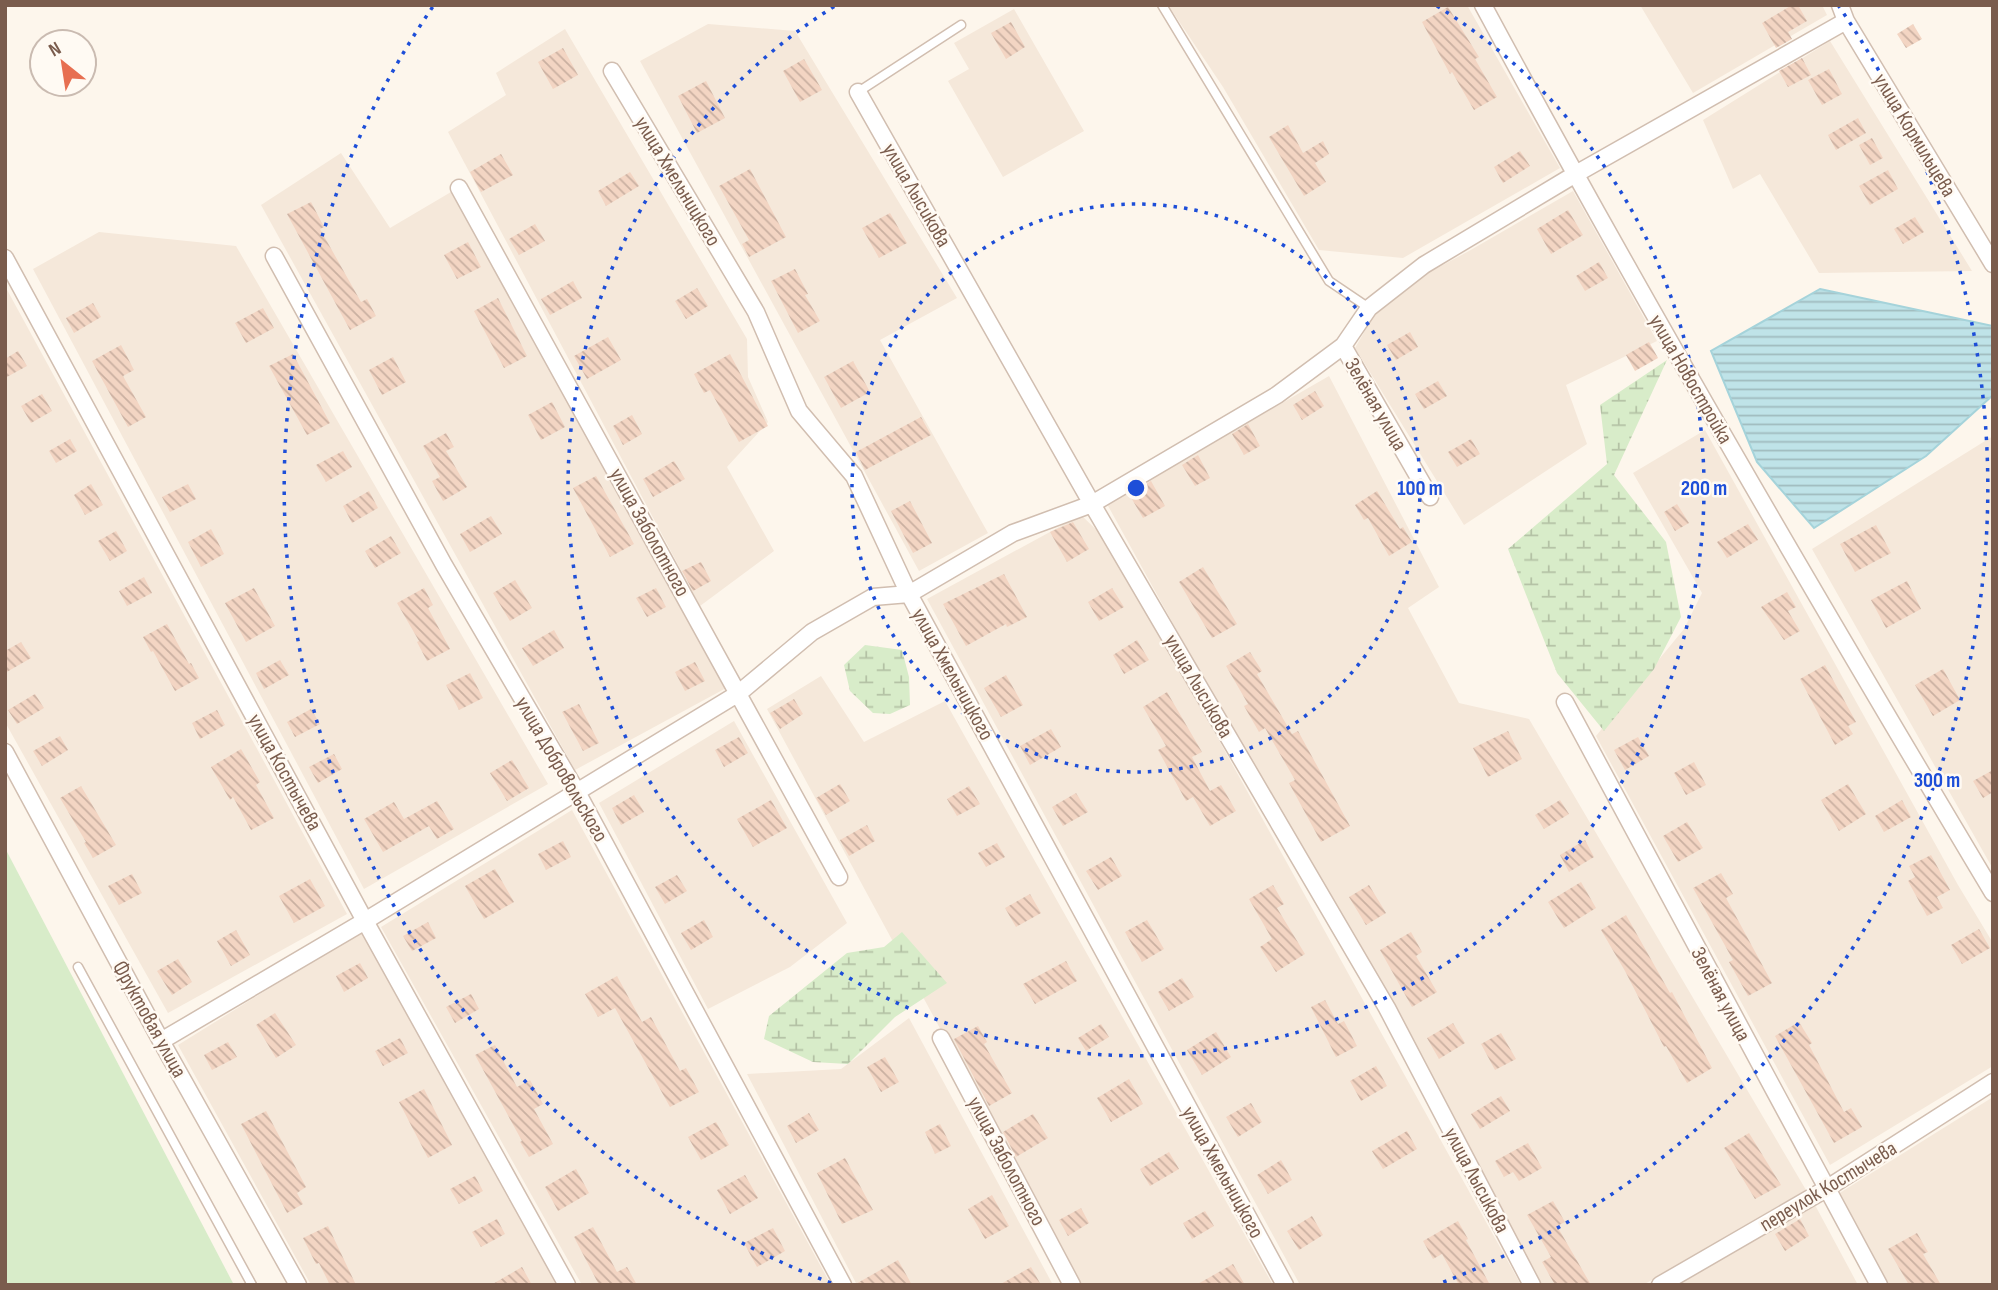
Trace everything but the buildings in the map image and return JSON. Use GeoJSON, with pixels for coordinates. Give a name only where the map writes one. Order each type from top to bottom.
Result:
{"type":"FeatureCollection","features":[{"type":"Feature","properties":{"kind":"street","name":"улица Новостройка"},"geometry":{"type":"LineString","coordinates":[[1483,5],[1574,175],[1777,531],[1993,893]]}},
{"type":"Feature","properties":{"kind":"street"},"geometry":{"type":"LineString","coordinates":[[161,1041],[365,921],[739,693],[812,632],[873,597],[909,594],[1013,533],[1092,504],[1278,395],[1343,346],[1369,309],[1424,265],[1843,13]]}},
{"type":"Feature","properties":{"kind":"street","name":"улица Кормильцева"},"geometry":{"type":"LineString","coordinates":[[1843,13],[1993,264]]}},
{"type":"Feature","properties":{"kind":"street","name":"улица Хмельницкого"},"geometry":{"type":"LineString","coordinates":[[612,71],[756,312],[799,411],[854,476],[909,594],[1285,1285]]}},
{"type":"Feature","properties":{"kind":"street","name":"улица Лысикова"},"geometry":{"type":"LineString","coordinates":[[858,92],[1092,504],[1387,1008],[1532,1285]]}},
{"type":"Feature","properties":{"kind":"street","name":"улица Заболотного"},"geometry":{"type":"LineString","coordinates":[[459,188],[839,877]]}},
{"type":"Feature","properties":{"kind":"street","name":"улица Добровольского"},"geometry":{"type":"LineString","coordinates":[[274,256],[444,565],[576,792],[843,1285]]}},
{"type":"Feature","properties":{"kind":"street","name":"улица Костычева"},"geometry":{"type":"LineString","coordinates":[[5,258],[365,921],[567,1285]]}},
{"type":"Feature","properties":{"kind":"street","name":"Зелёная улица"},"geometry":{"type":"LineString","coordinates":[[1343,346],[1430,497]]}},
{"type":"Feature","properties":{"kind":"street","name":"Зелёная улица"},"geometry":{"type":"LineString","coordinates":[[1565,702],[1879,1285]]}},
{"type":"Feature","properties":{"kind":"street","name":"Фруктовая улица"},"geometry":{"type":"LineString","coordinates":[[5,752],[161,1041],[298,1285]]}},
{"type":"Feature","properties":{"kind":"street","name":"улица Заболотного"},"geometry":{"type":"LineString","coordinates":[[941,1038],[1072,1285]]}},
{"type":"Feature","properties":{"kind":"street","name":"переулок Костычева"},"geometry":{"type":"LineString","coordinates":[[1660,1285],[1826,1189],[1993,1082]]}},
{"type":"Feature","properties":{"kind":"lane"},"geometry":{"type":"LineString","coordinates":[[1162,5],[1329,281],[1369,309]]}},
{"type":"Feature","properties":{"kind":"lane"},"geometry":{"type":"LineString","coordinates":[[858,92],[961,25]]}},
{"type":"Feature","properties":{"kind":"lane"},"geometry":{"type":"LineString","coordinates":[[78,967],[252,1285]]}},
{"type":"Feature","properties":{"kind":"shaded area"},"geometry":{"type":"Polygon","coordinates":[[[1168,5],[1467,5],[1560,168],[1403,258],[1319,250],[1223,87],[1168,5]]]}},
{"type":"Feature","properties":{"kind":"shaded area"},"geometry":{"type":"Polygon","coordinates":[[[1640,5],[1822,5],[1827,15],[1693,93],[1640,5]]]}},
{"type":"Feature","properties":{"kind":"shaded area"},"geometry":{"type":"Polygon","coordinates":[[[1014,9],[1084,131],[1003,177],[948,81],[969,69],[954,43],[1014,9]]]}},
{"type":"Feature","properties":{"kind":"shaded area"},"geometry":{"type":"Polygon","coordinates":[[[708,24],[795,31],[957,298],[880,340],[988,533],[919,571],[640,61],[708,24]]]}},
{"type":"Feature","properties":{"kind":"shaded area"},"geometry":{"type":"Polygon","coordinates":[[[565,29],[747,339],[748,377],[768,422],[727,467],[774,551],[700,606],[448,132],[506,95],[496,73],[565,29]]]}},
{"type":"Feature","properties":{"kind":"shaded area"},"geometry":{"type":"Polygon","coordinates":[[[1830,41],[1972,271],[1819,273],[1760,174],[1733,189],[1703,120],[1830,41]]]}},
{"type":"Feature","properties":{"kind":"shaded area"},"geometry":{"type":"Polygon","coordinates":[[[341,153],[390,228],[451,192],[728,687],[575,770],[261,205],[341,153]]]}},
{"type":"Feature","properties":{"kind":"shaded area"},"geometry":{"type":"Polygon","coordinates":[[[1573,191],[1657,341],[1566,385],[1587,444],[1464,525],[1355,348],[1385,296],[1573,191]]]}},
{"type":"Feature","properties":{"kind":"shaded area"},"geometry":{"type":"Polygon","coordinates":[[[99,232],[236,246],[548,784],[364,889],[33,269],[99,232]]]}},
{"type":"Feature","properties":{"kind":"shaded area"},"geometry":{"type":"Polygon","coordinates":[[[5,286],[347,914],[168,1013],[5,722],[5,286]]]}},
{"type":"Feature","properties":{"kind":"shaded area"},"geometry":{"type":"Polygon","coordinates":[[[1329,376],[1439,587],[1408,608],[1459,703],[1529,719],[1806,1190],[1643,1285],[1538,1285],[1107,504],[1329,376]]]}},
{"type":"Feature","properties":{"kind":"shaded area"},"geometry":{"type":"Polygon","coordinates":[[[1705,430],[1958,885],[1993,943],[1993,1066],[1830,1165],[1596,736],[1684,629],[1702,593],[1633,473],[1705,430]]]}},
{"type":"Feature","properties":{"kind":"shaded area"},"geometry":{"type":"Polygon","coordinates":[[[1993,436],[1993,869],[1812,549],[1993,436]]]}},
{"type":"Feature","properties":{"kind":"shaded area"},"geometry":{"type":"Polygon","coordinates":[[[1081,515],[1109,542],[1521,1285],[1300,1285],[927,599],[1081,515]]]}},
{"type":"Feature","properties":{"kind":"shaded area"},"geometry":{"type":"Polygon","coordinates":[[[821,676],[864,742],[945,701],[1273,1285],[1079,1285],[767,709],[821,676]]]}},
{"type":"Feature","properties":{"kind":"shaded area"},"geometry":{"type":"Polygon","coordinates":[[[734,721],[847,923],[790,967],[708,1009],[599,803],[734,721]]]}},
{"type":"Feature","properties":{"kind":"shaded area"},"geometry":{"type":"Polygon","coordinates":[[[572,810],[831,1285],[582,1285],[381,927],[572,810]]]}},
{"type":"Feature","properties":{"kind":"shaded area"},"geometry":{"type":"Polygon","coordinates":[[[365,929],[561,1285],[311,1285],[178,1045],[365,929]]]}},
{"type":"Feature","properties":{"kind":"shaded area"},"geometry":{"type":"Polygon","coordinates":[[[909,1018],[1053,1285],[857,1285],[747,1074],[841,1069],[909,1018]]]}},
{"type":"Feature","properties":{"kind":"shaded area"},"geometry":{"type":"Polygon","coordinates":[[[1993,1097],[1993,1285],[1889,1285],[1838,1194],[1993,1097]]]}},
{"type":"Feature","properties":{"kind":"shaded area"},"geometry":{"type":"Polygon","coordinates":[[[1815,1205],[1858,1285],[1674,1285],[1815,1205]]]}},
{"type":"Feature","properties":{"kind":"green space"},"geometry":{"type":"Polygon","coordinates":[[[1667,360],[1614,475],[1666,542],[1681,617],[1654,669],[1604,731],[1557,673],[1508,549],[1607,464],[1600,405],[1667,360]]]}},
{"type":"Feature","properties":{"kind":"green space"},"geometry":{"type":"Polygon","coordinates":[[[865,645],[902,650],[909,677],[910,705],[890,714],[873,713],[850,691],[844,665],[865,645]]]}},
{"type":"Feature","properties":{"kind":"green space"},"geometry":{"type":"Polygon","coordinates":[[[5,848],[234,1285],[5,1285],[5,848]]]}},
{"type":"Feature","properties":{"kind":"green space"},"geometry":{"type":"Polygon","coordinates":[[[902,932],[947,983],[895,1017],[848,1064],[813,1062],[764,1039],[769,1016],[847,953],[884,947],[902,932]]]}},
{"type":"Feature","properties":{"kind":"water"},"geometry":{"type":"Polygon","coordinates":[[[1820,289],[1993,326],[1993,395],[1926,456],[1814,528],[1757,462],[1711,351],[1820,289]]]}}]}
